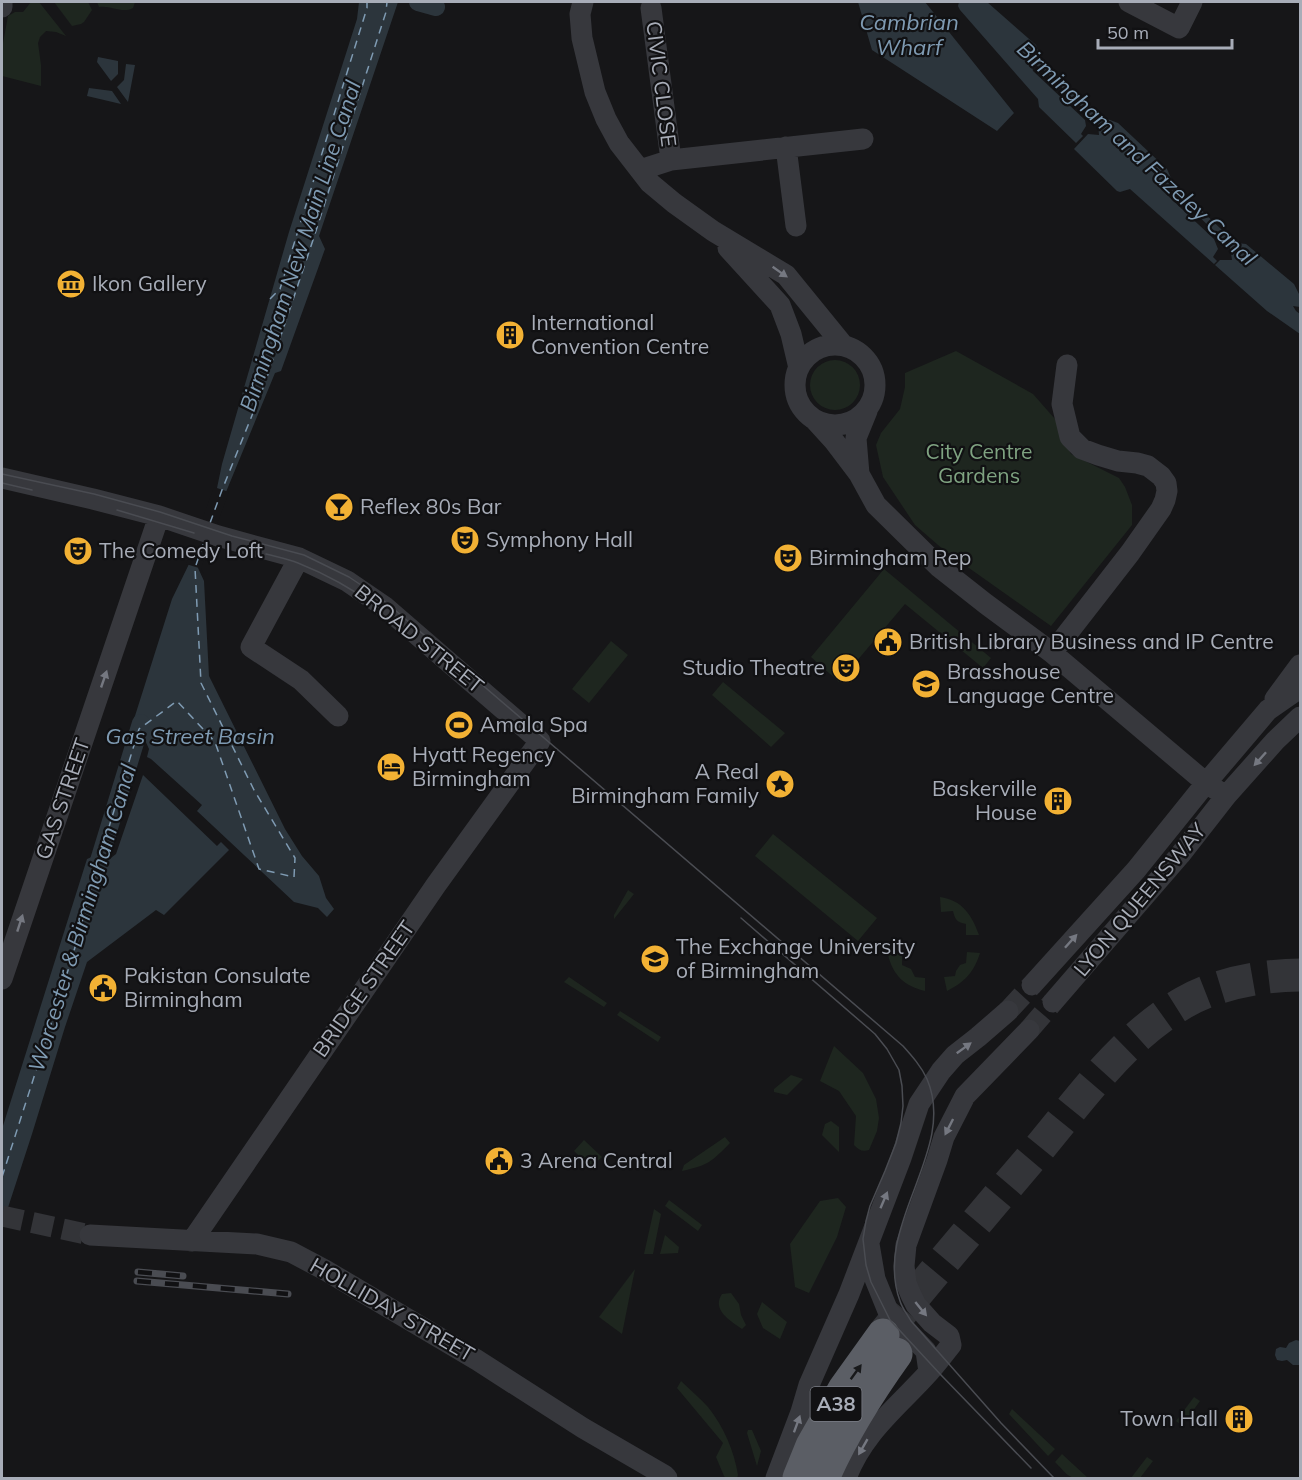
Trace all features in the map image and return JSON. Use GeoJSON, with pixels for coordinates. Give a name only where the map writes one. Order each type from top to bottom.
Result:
{"type":"FeatureCollection","features":[{"type":"Feature","properties":{"kind":"highway","name":"A38"},"geometry":{"type":"LineString","coordinates":[[799,1479],[812,1446],[844,1388],[891,1343],[864,1402],[832,1458],[823,1479]]}},
{"type":"Feature","properties":{"kind":"street"},"geometry":{"type":"LineString","coordinates":[[2,7],[3,2]]}},
{"type":"Feature","properties":{"kind":"street"},"geometry":{"type":"LineString","coordinates":[[583,2],[580,14],[582,38],[594,92],[619,143],[650,183],[674,203],[713,231],[786,275],[843,345]]}},
{"type":"Feature","properties":{"kind":"street"},"geometry":{"type":"LineString","coordinates":[[1130,2],[1179,28],[1192,2]]}},
{"type":"Feature","properties":{"kind":"street","name":"CIVIC CLOSE"},"geometry":{"type":"LineString","coordinates":[[651,8],[671,160]]}},
{"type":"Feature","properties":{"kind":"street","name":"CIVIC CLOSE"},"geometry":{"type":"LineString","coordinates":[[640,170],[671,160],[863,139]]}},
{"type":"Feature","properties":{"kind":"street"},"geometry":{"type":"LineString","coordinates":[[786,147],[796,225]]}},
{"type":"Feature","properties":{"kind":"street"},"geometry":{"type":"LineString","coordinates":[[713,231],[780,305],[791,334],[799,368]]}},
{"type":"Feature","properties":{"kind":"street"},"geometry":{"type":"LineString","coordinates":[[859,474],[856,438],[874,396],[876,384],[874,373],[869,363],[853,349],[843,345],[828,346],[813,351],[799,368],[795,380],[796,396],[805,412],[834,441],[859,474],[876,505],[939,567],[1051,652],[1206,783],[1226,796]]}},
{"type":"Feature","properties":{"kind":"street"},"geometry":{"type":"LineString","coordinates":[[1051,652],[1130,553],[1161,509],[1167,491],[1166,483],[1161,476],[1148,466],[1098,455],[1082,449],[1070,437],[1062,404],[1066,365]]}},
{"type":"Feature","properties":{"kind":"street"},"geometry":{"type":"LineString","coordinates":[[814,419],[825,424],[851,423],[870,406]]}},
{"type":"Feature","properties":{"kind":"street"},"geometry":{"type":"LineString","coordinates":[[2,478],[159,516]]}},
{"type":"Feature","properties":{"kind":"street","name":"BROAD STREET"},"geometry":{"type":"LineString","coordinates":[[159,516],[218,536],[299,558],[347,581],[385,607],[540,741]]}},
{"type":"Feature","properties":{"kind":"street","name":"GAS STREET"},"geometry":{"type":"LineString","coordinates":[[2,978],[159,516]]}},
{"type":"Feature","properties":{"kind":"street"},"geometry":{"type":"LineString","coordinates":[[299,558],[251,647],[301,680],[338,716]]}},
{"type":"Feature","properties":{"kind":"street"},"geometry":{"type":"LineString","coordinates":[[1268,710],[1300,665]]}},
{"type":"Feature","properties":{"kind":"street","name":"LYON QUEENSWAY"},"geometry":{"type":"LineString","coordinates":[[1032,985],[1136,870],[1268,710],[1300,688]]}},
{"type":"Feature","properties":{"kind":"street","name":"LYON QUEENSWAY"},"geometry":{"type":"LineString","coordinates":[[1053,1002],[1180,855],[1226,796],[1275,741],[1300,717]]}},
{"type":"Feature","properties":{"kind":"street","name":"BRIDGE STREET"},"geometry":{"type":"LineString","coordinates":[[192,1241],[430,894],[540,741]]}},
{"type":"Feature","properties":{"kind":"street"},"geometry":{"type":"LineString","coordinates":[[776,1479],[809,1385],[849,1294],[919,1104],[929,1087],[955,1054],[1008,1011]]}},
{"type":"Feature","properties":{"kind":"street"},"geometry":{"type":"LineString","coordinates":[[846,1479],[870,1434],[929,1372],[951,1345],[950,1336],[932,1323],[916,1305],[911,1295],[906,1283],[904,1266],[906,1245],[944,1137],[965,1096],[1029,1030]]}},
{"type":"Feature","properties":{"kind":"street","name":"HOLLIDAY STREET"},"geometry":{"type":"LineString","coordinates":[[90,1235],[257,1244],[291,1252],[459,1349],[584,1428],[670,1477]]}},
{"type":"Feature","properties":{"kind":"street"},"geometry":{"type":"LineString","coordinates":[[868,1242],[875,1279],[888,1311],[926,1351],[929,1372]]}},
{"type":"Feature","properties":{"kind":"green space"},"geometry":{"type":"Polygon","coordinates":[[[31,2],[39,2],[66,36],[46,31],[40,37],[38,43],[41,86],[2,76],[2,49],[8,16],[15,12],[23,12],[31,2]]]}},
{"type":"Feature","properties":{"kind":"green space"},"geometry":{"type":"Polygon","coordinates":[[[54,2],[88,2],[92,10],[84,22],[72,26],[54,2]]]}},
{"type":"Feature","properties":{"kind":"green space"},"geometry":{"type":"Polygon","coordinates":[[[97,2],[135,2],[133,8],[125,10],[99,7],[97,2]]]}},
{"type":"Feature","properties":{"kind":"green space","name":"City Centre Gardens"},"geometry":{"type":"Polygon","coordinates":[[[956,351],[1033,394],[1055,419],[1071,454],[1119,478],[1132,505],[1132,525],[1051,626],[945,551],[915,525],[883,477],[876,445],[881,433],[900,409],[905,387],[905,373],[956,351]]]}},
{"type":"Feature","properties":{"kind":"green space"},"geometry":{"type":"Polygon","coordinates":[[[835,360],[853,367],[860,385],[853,403],[835,410],[817,403],[810,385],[817,367],[835,360]]]}},
{"type":"Feature","properties":{"kind":"green space"},"geometry":{"type":"Polygon","coordinates":[[[884,569],[991,658],[983,668],[905,604],[839,682],[811,657],[884,569]]]}},
{"type":"Feature","properties":{"kind":"green space"},"geometry":{"type":"Polygon","coordinates":[[[611,641],[628,655],[589,703],[572,689],[611,641]]]}},
{"type":"Feature","properties":{"kind":"green space"},"geometry":{"type":"Polygon","coordinates":[[[723,682],[785,733],[771,747],[712,695],[723,682]]]}},
{"type":"Feature","properties":{"kind":"green space"},"geometry":{"type":"Polygon","coordinates":[[[773,834],[877,918],[858,941],[755,856],[773,834]]]}},
{"type":"Feature","properties":{"kind":"green space"},"geometry":{"type":"Polygon","coordinates":[[[628,890],[634,894],[614,919],[614,915],[628,890]]]}},
{"type":"Feature","properties":{"kind":"green space"},"geometry":{"type":"Polygon","coordinates":[[[940,897],[960,905],[973,921],[979,935],[966,935],[966,924],[957,920],[953,911],[941,912],[940,897]]]}},
{"type":"Feature","properties":{"kind":"green space"},"geometry":{"type":"Polygon","coordinates":[[[902,952],[902,965],[911,969],[915,977],[925,978],[925,991],[905,983],[896,974],[888,955],[902,952]]]}},
{"type":"Feature","properties":{"kind":"green space"},"geometry":{"type":"Polygon","coordinates":[[[967,952],[980,953],[975,966],[964,980],[947,991],[944,977],[955,976],[960,965],[966,963],[967,952]]]}},
{"type":"Feature","properties":{"kind":"green space"},"geometry":{"type":"Polygon","coordinates":[[[569,977],[607,1003],[604,1007],[564,982],[569,977]]]}},
{"type":"Feature","properties":{"kind":"green space"},"geometry":{"type":"Polygon","coordinates":[[[620,1011],[661,1037],[658,1042],[617,1015],[620,1011]]]}},
{"type":"Feature","properties":{"kind":"green space"},"geometry":{"type":"Polygon","coordinates":[[[834,1046],[863,1073],[876,1099],[879,1118],[877,1131],[869,1150],[861,1150],[854,1145],[856,1116],[839,1091],[820,1081],[834,1046]]]}},
{"type":"Feature","properties":{"kind":"green space"},"geometry":{"type":"Polygon","coordinates":[[[791,1075],[803,1079],[787,1095],[774,1092],[774,1089],[791,1075]]]}},
{"type":"Feature","properties":{"kind":"green space"},"geometry":{"type":"Polygon","coordinates":[[[831,1121],[839,1127],[839,1152],[822,1135],[825,1124],[831,1121]]]}},
{"type":"Feature","properties":{"kind":"green space"},"geometry":{"type":"Polygon","coordinates":[[[725,1137],[730,1143],[714,1159],[704,1165],[682,1171],[684,1165],[725,1137]]]}},
{"type":"Feature","properties":{"kind":"green space"},"geometry":{"type":"Polygon","coordinates":[[[584,1140],[602,1157],[591,1167],[574,1151],[584,1140]]]}},
{"type":"Feature","properties":{"kind":"green space"},"geometry":{"type":"Polygon","coordinates":[[[838,1198],[846,1207],[837,1237],[809,1293],[795,1287],[790,1244],[820,1201],[838,1198]]]}},
{"type":"Feature","properties":{"kind":"green space"},"geometry":{"type":"Polygon","coordinates":[[[669,1200],[702,1225],[698,1231],[665,1206],[669,1200]]]}},
{"type":"Feature","properties":{"kind":"green space"},"geometry":{"type":"Polygon","coordinates":[[[654,1209],[661,1214],[653,1254],[644,1254],[654,1209]]]}},
{"type":"Feature","properties":{"kind":"green space"},"geometry":{"type":"Polygon","coordinates":[[[665,1235],[679,1247],[678,1253],[660,1254],[665,1235]]]}},
{"type":"Feature","properties":{"kind":"green space"},"geometry":{"type":"Polygon","coordinates":[[[635,1269],[622,1334],[599,1317],[635,1269]]]}},
{"type":"Feature","properties":{"kind":"green space"},"geometry":{"type":"Polygon","coordinates":[[[731,1293],[739,1304],[746,1325],[742,1329],[724,1314],[719,1305],[722,1294],[731,1293]]]}},
{"type":"Feature","properties":{"kind":"green space"},"geometry":{"type":"Polygon","coordinates":[[[762,1302],[787,1322],[780,1339],[763,1328],[757,1314],[762,1302]]]}},
{"type":"Feature","properties":{"kind":"green space"},"geometry":{"type":"Polygon","coordinates":[[[681,1381],[708,1407],[719,1423],[734,1457],[737,1478],[724,1476],[716,1457],[723,1443],[677,1388],[681,1381]]]}},
{"type":"Feature","properties":{"kind":"green space"},"geometry":{"type":"Polygon","coordinates":[[[1194,1397],[1200,1401],[1182,1426],[1176,1421],[1194,1397]]]}},
{"type":"Feature","properties":{"kind":"green space"},"geometry":{"type":"Polygon","coordinates":[[[1012,1409],[1055,1449],[1048,1456],[1009,1414],[1012,1409]]]}},
{"type":"Feature","properties":{"kind":"green space"},"geometry":{"type":"Polygon","coordinates":[[[748,1430],[752,1430],[761,1451],[757,1466],[747,1433],[748,1430]]]}},
{"type":"Feature","properties":{"kind":"green space"},"geometry":{"type":"Polygon","coordinates":[[[1062,1454],[1088,1478],[1076,1478],[1066,1473],[1055,1462],[1062,1454]]]}},
{"type":"Feature","properties":{"kind":"green space"},"geometry":{"type":"Polygon","coordinates":[[[1147,1457],[1153,1461],[1140,1478],[1131,1478],[1147,1457]]]}},
{"type":"Feature","properties":{"kind":"water","name":"Birmingham New Main Line Canal"},"geometry":{"type":"Polygon","coordinates":[[[359,2],[398,2],[319,236],[325,249],[281,371],[275,373],[226,492],[198,568],[204,581],[209,676],[285,829],[302,856],[319,876],[326,898],[334,909],[327,917],[318,908],[294,902],[197,811],[202,805],[147,757],[149,749],[145,740],[137,747],[133,747],[128,738],[172,599],[189,564],[217,488],[289,232],[357,19],[359,2]]]}},
{"type":"Feature","properties":{"kind":"water","name":"Cambrian Wharf"},"geometry":{"type":"Polygon","coordinates":[[[858,2],[925,2],[1014,113],[997,131],[872,50],[858,2]]]}},
{"type":"Feature","properties":{"kind":"water","name":"Birmingham and Fazeley Canal"},"geometry":{"type":"Polygon","coordinates":[[[959,2],[987,2],[1036,45],[1041,60],[1090,106],[1102,117],[1118,123],[1167,169],[1174,185],[1229,237],[1237,243],[1246,244],[1294,284],[1300,296],[1300,307],[1293,306],[1300,314],[1300,334],[1267,311],[1215,265],[1220,260],[1232,260],[1230,247],[1171,189],[1163,187],[1167,195],[1214,239],[1218,249],[1213,257],[1217,261],[1214,264],[1130,189],[1117,191],[1074,149],[1088,134],[1099,135],[1098,123],[1045,71],[1031,63],[1033,71],[1085,120],[1086,126],[1081,134],[1083,136],[1076,143],[1039,107],[1038,99],[960,10],[959,2]]]}},
{"type":"Feature","properties":{"kind":"water"},"geometry":{"type":"Polygon","coordinates":[[[98,57],[118,61],[118,74],[111,81],[97,62],[98,57]]]}},
{"type":"Feature","properties":{"kind":"water"},"geometry":{"type":"Polygon","coordinates":[[[126,64],[135,65],[128,102],[117,87],[124,80],[126,64]]]}},
{"type":"Feature","properties":{"kind":"water"},"geometry":{"type":"Polygon","coordinates":[[[89,88],[112,91],[121,104],[87,96],[89,88]]]}},
{"type":"Feature","properties":{"kind":"water","name":"Gas Street Basin"},"geometry":{"type":"Polygon","coordinates":[[[143,775],[217,846],[221,842],[229,850],[164,915],[156,910],[87,962],[2,1226],[2,1129],[87,859],[101,853],[107,861],[116,854],[143,775]]]}},
{"type":"Feature","properties":{"kind":"water"},"geometry":{"type":"Polygon","coordinates":[[[1300,1341],[1300,1365],[1293,1365],[1287,1360],[1277,1360],[1276,1349],[1286,1348],[1289,1343],[1300,1341]]]}},
{"type":"Feature","properties":{"kind":"pier"},"geometry":{"type":"Polygon","coordinates":[[[214,487],[229,492],[201,568],[204,574],[199,568],[186,564],[214,487]]]}},
{"type":"Feature","properties":{"kind":"waterway"},"geometry":{"type":"LineString","coordinates":[[418,2],[436,7]]}},
{"type":"Feature","properties":{"kind":"waterway","name":"Worcester & Birmingham Canal"},"geometry":{"type":"LineString","coordinates":[[94,877],[141,723]]}},
{"type":"Feature","properties":{"kind":"ferry route"},"geometry":{"type":"LineString","coordinates":[[270,299],[280,289],[367,2]]}},
{"type":"Feature","properties":{"kind":"ferry route"},"geometry":{"type":"LineString","coordinates":[[210,523],[265,383],[313,240],[386,12],[387,2]]}},
{"type":"Feature","properties":{"kind":"ferry route"},"geometry":{"type":"LineString","coordinates":[[2,1177],[72,958],[139,729],[177,701],[215,742],[259,869],[294,877],[295,858],[254,790],[201,683],[195,568],[204,542]]}},
{"type":"Feature","properties":{"kind":"tunnel"},"geometry":{"type":"LineString","coordinates":[[883,1335],[1104,1070],[1141,1033],[1161,1017],[1196,996],[1240,982],[1300,975]]}},
{"type":"Feature","properties":{"kind":"tunnel"},"geometry":{"type":"LineString","coordinates":[[1008,1011],[1032,985]]}},
{"type":"Feature","properties":{"kind":"tunnel"},"geometry":{"type":"LineString","coordinates":[[1029,1030],[1053,1002]]}},
{"type":"Feature","properties":{"kind":"tunnel"},"geometry":{"type":"LineString","coordinates":[[2,1216],[90,1235]]}},
{"type":"Feature","properties":{"kind":"tram line"},"geometry":{"type":"LineString","coordinates":[[2,474],[94,494],[160,512],[232,536],[304,555],[349,577],[388,604],[903,1046],[925,1074],[934,1106],[932,1133],[925,1161],[904,1216],[897,1244],[894,1273],[901,1304],[911,1321],[1001,1423],[1054,1478]]}},
{"type":"Feature","properties":{"kind":"tram line"},"geometry":{"type":"LineString","coordinates":[[2,483],[32,490]]}},
{"type":"Feature","properties":{"kind":"tram line"},"geometry":{"type":"LineString","coordinates":[[117,510],[194,533]]}},
{"type":"Feature","properties":{"kind":"tram line"},"geometry":{"type":"LineString","coordinates":[[266,554],[319,572],[379,608]]}},
{"type":"Feature","properties":{"kind":"tram line"},"geometry":{"type":"LineString","coordinates":[[741,918],[875,1034],[899,1070],[903,1106],[901,1123],[896,1143],[870,1206],[863,1239],[866,1265],[871,1282],[890,1320],[1031,1468]]}},
{"type":"Feature","properties":{"kind":"railway"},"geometry":{"type":"LineString","coordinates":[[138,1272],[183,1276]]}},
{"type":"Feature","properties":{"kind":"railway"},"geometry":{"type":"LineString","coordinates":[[137,1281],[288,1294]]}},
{"type":"Feature","properties":{"kind":"place","name":"Ikon Gallery"},"geometry":{"type":"Point","coordinates":[71,284]}},
{"type":"Feature","properties":{"kind":"place","name":"International Convention Centre"},"geometry":{"type":"Point","coordinates":[510,335]}},
{"type":"Feature","properties":{"kind":"place","name":"Reflex 80s Bar"},"geometry":{"type":"Point","coordinates":[339,507]}},
{"type":"Feature","properties":{"kind":"place","name":"Symphony Hall"},"geometry":{"type":"Point","coordinates":[465,540]}},
{"type":"Feature","properties":{"kind":"place","name":"The Comedy Loft"},"geometry":{"type":"Point","coordinates":[78,551]}},
{"type":"Feature","properties":{"kind":"place","name":"Birmingham Rep"},"geometry":{"type":"Point","coordinates":[788,558]}},
{"type":"Feature","properties":{"kind":"place","name":"British Library Business and IP Centre"},"geometry":{"type":"Point","coordinates":[888,642]}},
{"type":"Feature","properties":{"kind":"place","name":"Studio Theatre"},"geometry":{"type":"Point","coordinates":[846,668]}},
{"type":"Feature","properties":{"kind":"place","name":"Brasshouse Language Centre"},"geometry":{"type":"Point","coordinates":[926,684]}},
{"type":"Feature","properties":{"kind":"place","name":"Amala Spa"},"geometry":{"type":"Point","coordinates":[459,725]}},
{"type":"Feature","properties":{"kind":"place","name":"Hyatt Regency Birmingham"},"geometry":{"type":"Point","coordinates":[391,767]}},
{"type":"Feature","properties":{"kind":"place","name":"A Real Birmingham Family"},"geometry":{"type":"Point","coordinates":[780,784]}},
{"type":"Feature","properties":{"kind":"place","name":"Baskerville House"},"geometry":{"type":"Point","coordinates":[1058,801]}},
{"type":"Feature","properties":{"kind":"place","name":"The Exchange University of Birmingham"},"geometry":{"type":"Point","coordinates":[655,959]}},
{"type":"Feature","properties":{"kind":"place","name":"Pakistan Consulate Birmingham"},"geometry":{"type":"Point","coordinates":[103,988]}},
{"type":"Feature","properties":{"kind":"place","name":"3 Arena Central"},"geometry":{"type":"Point","coordinates":[499,1161]}},
{"type":"Feature","properties":{"kind":"place","name":"Town Hall"},"geometry":{"type":"Point","coordinates":[1239,1419]}}]}
